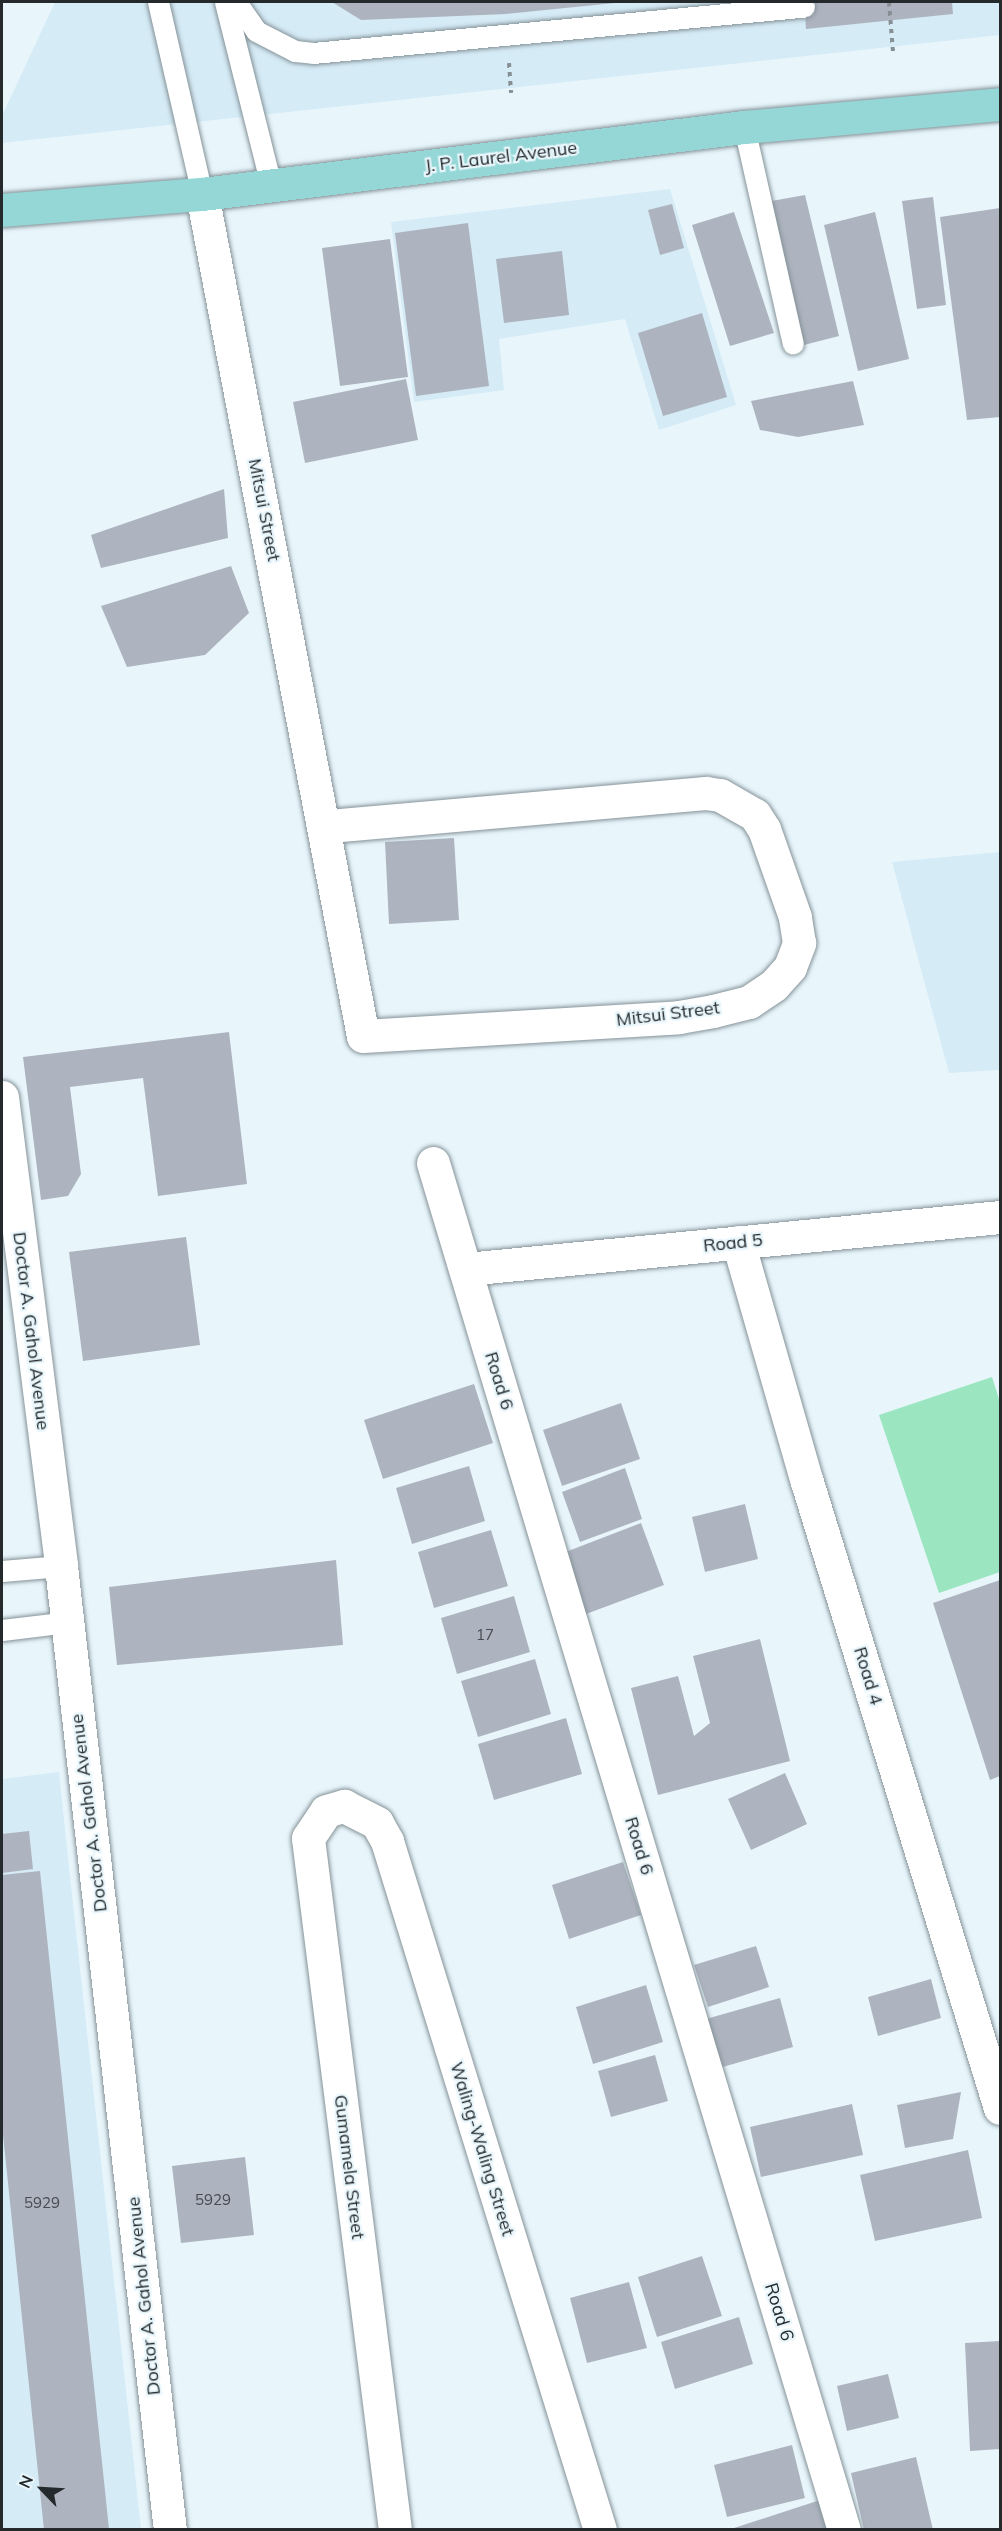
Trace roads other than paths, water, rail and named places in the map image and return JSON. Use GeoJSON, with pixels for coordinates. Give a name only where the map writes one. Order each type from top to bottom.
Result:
{"type":"FeatureCollection","features":[{"type":"Feature","properties":{"kind":"main road","name":"J. P. Laurel Avenue"},"geometry":{"type":"LineString","coordinates":[[2,210],[202,194],[744,127],[1000,104]]}},
{"type":"Feature","properties":{"kind":"street","name":"Mitsui Street"},"geometry":{"type":"LineString","coordinates":[[202,194],[325,826],[363,1036],[680,1017],[713,1011],[749,1002],[774,986],[789,967],[799,943],[795,917],[764,829],[754,814],[720,795],[694,794],[325,826]]}},
{"type":"Feature","properties":{"kind":"street","name":"Doctor A. Gahol Avenue"},"geometry":{"type":"LineString","coordinates":[[2,1097],[68,1622],[170,2529]]}},
{"type":"Feature","properties":{"kind":"street","name":"Road 6"},"geometry":{"type":"LineString","coordinates":[[433,1163],[844,2529]]}},
{"type":"Feature","properties":{"kind":"street","name":"Road 5"},"geometry":{"type":"LineString","coordinates":[[466,1269],[1000,1217]]}},
{"type":"Feature","properties":{"kind":"street","name":"Road 4"},"geometry":{"type":"LineString","coordinates":[[738,1242],[804,1472],[1000,2108]]}},
{"type":"Feature","properties":{"kind":"street","name":"Waling-Waling Street"},"geometry":{"type":"LineString","coordinates":[[326,1810],[344,1806],[361,1813],[377,1823],[387,1841],[600,2529]]}},
{"type":"Feature","properties":{"kind":"street","name":"Gumamela Street"},"geometry":{"type":"LineString","coordinates":[[326,1810],[308,1838],[395,2529]]}},
{"type":"Feature","properties":{"kind":"lane"},"geometry":{"type":"LineString","coordinates":[[158,2],[202,194]]}},
{"type":"Feature","properties":{"kind":"lane"},"geometry":{"type":"LineString","coordinates":[[225,2],[271,185]]}},
{"type":"Feature","properties":{"kind":"lane"},"geometry":{"type":"LineString","coordinates":[[236,2],[256,31],[295,51],[313,53],[804,7]]}},
{"type":"Feature","properties":{"kind":"lane"},"geometry":{"type":"LineString","coordinates":[[744,127],[793,344]]}},
{"type":"Feature","properties":{"kind":"lane"},"geometry":{"type":"LineString","coordinates":[[2,1571],[61,1566]]}},
{"type":"Feature","properties":{"kind":"lane"},"geometry":{"type":"LineString","coordinates":[[2,1630],[68,1622]]}}]}
